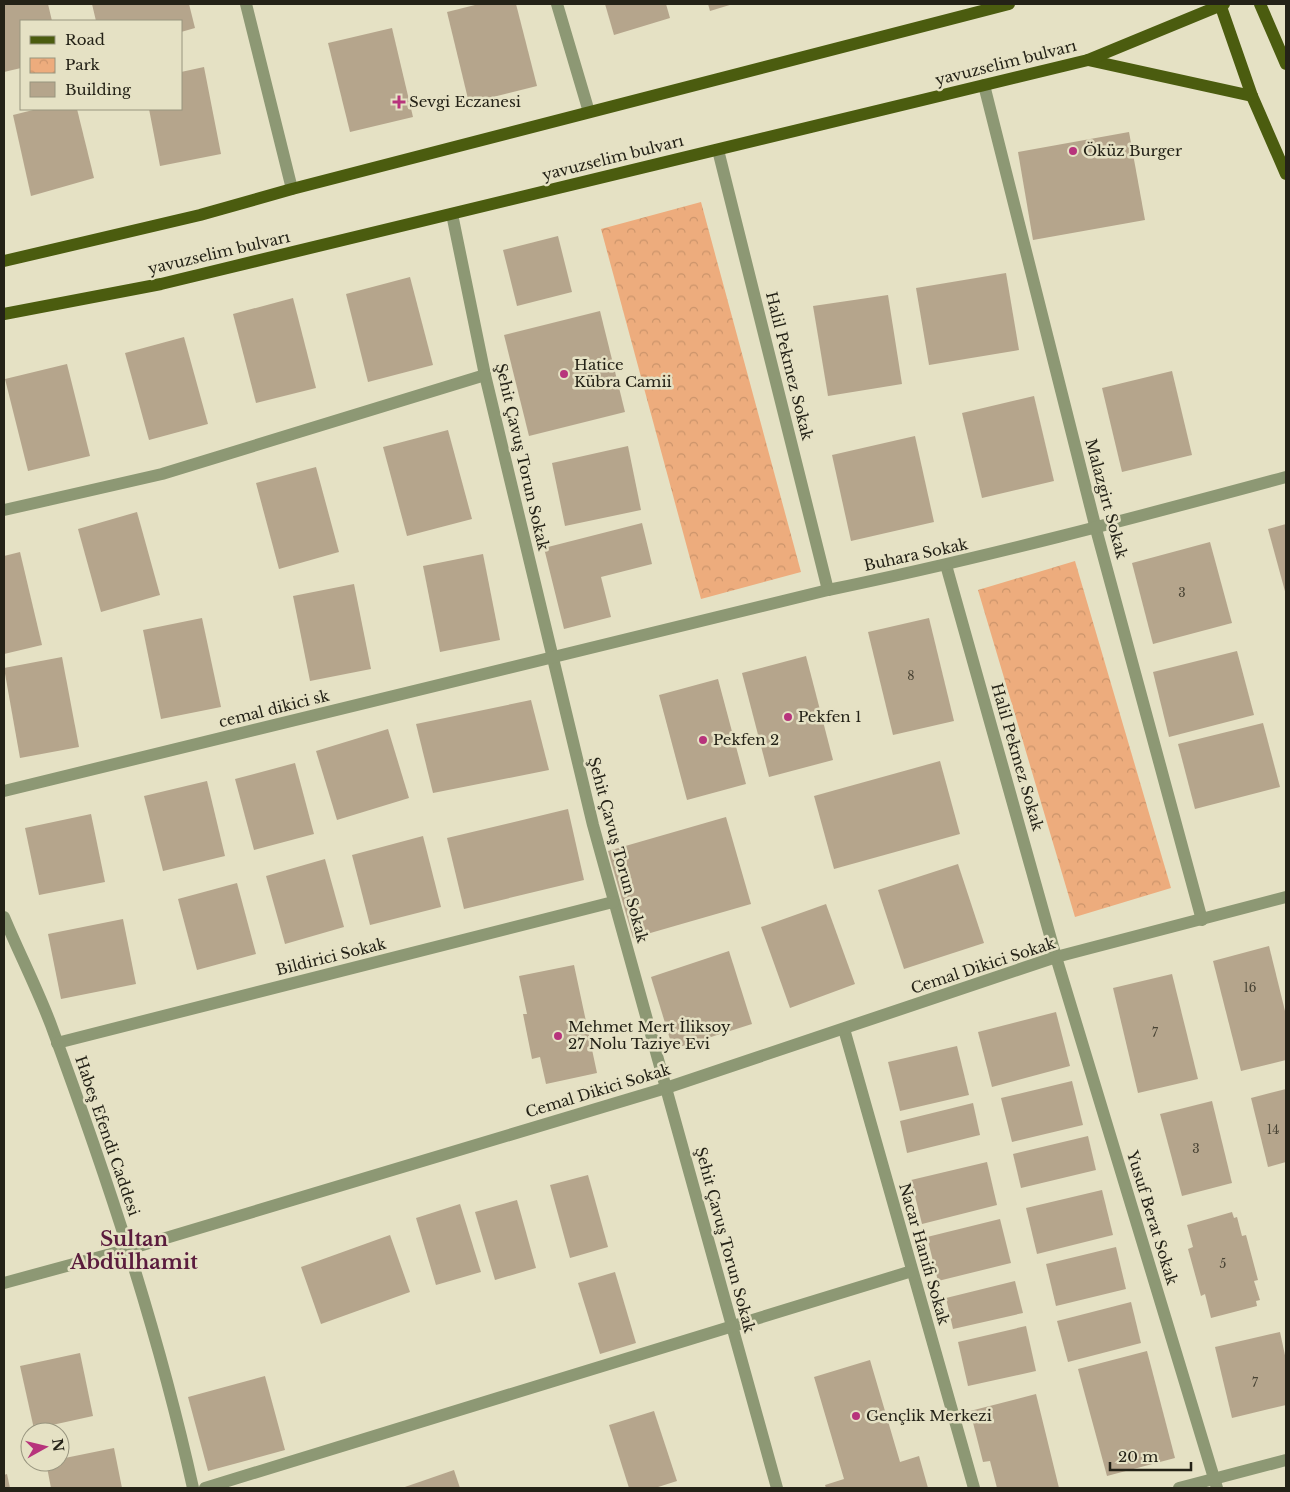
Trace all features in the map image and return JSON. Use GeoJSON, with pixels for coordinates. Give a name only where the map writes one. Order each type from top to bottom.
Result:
{"type":"FeatureCollection","features":[{"type":"Feature","properties":{"kind":"main road"},"geometry":{"type":"LineString","coordinates":[[4,261],[200,215],[292,189],[986,7],[1009,4]]}},
{"type":"Feature","properties":{"kind":"main road"},"geometry":{"type":"LineString","coordinates":[[1222,4],[1252,96],[1286,174]]}},
{"type":"Feature","properties":{"kind":"main road","name":"yavuzselim bulvarı"},"geometry":{"type":"LineString","coordinates":[[4,314],[161,284],[1088,60],[1222,4]]}},
{"type":"Feature","properties":{"kind":"main road"},"geometry":{"type":"LineString","coordinates":[[1260,4],[1286,64]]}},
{"type":"Feature","properties":{"kind":"main road"},"geometry":{"type":"LineString","coordinates":[[1088,60],[1252,96]]}},
{"type":"Feature","properties":{"kind":"street"},"geometry":{"type":"LineString","coordinates":[[246,4],[292,189]]}},
{"type":"Feature","properties":{"kind":"street"},"geometry":{"type":"LineString","coordinates":[[557,4],[589,112]]}},
{"type":"Feature","properties":{"kind":"street","name":"Malazgirt Sokak"},"geometry":{"type":"LineString","coordinates":[[984,86],[1096,529],[1202,920]]}},
{"type":"Feature","properties":{"kind":"street","name":"Halil Pekmez Sokak"},"geometry":{"type":"LineString","coordinates":[[718,150],[828,590]]}},
{"type":"Feature","properties":{"kind":"street","name":"Şehit Çavuş Torun Sokak"},"geometry":{"type":"LineString","coordinates":[[452,214],[485,375],[552,659],[613,902],[777,1488]]}},
{"type":"Feature","properties":{"kind":"street"},"geometry":{"type":"LineString","coordinates":[[4,510],[162,474],[485,375]]}},
{"type":"Feature","properties":{"kind":"street","name":"Buhara Sokak"},"geometry":{"type":"LineString","coordinates":[[552,659],[828,590],[946,565],[1096,529],[1286,477]]}},
{"type":"Feature","properties":{"kind":"street","name":"Halil Pekmez Sokak"},"geometry":{"type":"LineString","coordinates":[[946,565],[1056,958]]}},
{"type":"Feature","properties":{"kind":"street","name":"cemal dikici sk"},"geometry":{"type":"LineString","coordinates":[[4,791],[552,659]]}},
{"type":"Feature","properties":{"kind":"street","name":"Cemal Dikici Sokak"},"geometry":{"type":"LineString","coordinates":[[4,1283],[129,1249],[666,1088],[1056,958],[1286,897]]}},
{"type":"Feature","properties":{"kind":"street","name":"Bildirici Sokak"},"geometry":{"type":"LineString","coordinates":[[57,1043],[613,902]]}},
{"type":"Feature","properties":{"kind":"street","name":"Habeş Efendi Caddesi"},"geometry":{"type":"LineString","coordinates":[[4,917],[57,1043],[129,1249],[175,1404],[194,1488]]}},
{"type":"Feature","properties":{"kind":"street","name":"Yusuf Berat Sokak"},"geometry":{"type":"LineString","coordinates":[[1056,958],[1215,1483]]}},
{"type":"Feature","properties":{"kind":"street","name":"Nacar Hanifi Sokak"},"geometry":{"type":"LineString","coordinates":[[844,1029],[974,1488]]}},
{"type":"Feature","properties":{"kind":"street"},"geometry":{"type":"LineString","coordinates":[[206,1488],[912,1271]]}},
{"type":"Feature","properties":{"kind":"street"},"geometry":{"type":"LineString","coordinates":[[1179,1488],[1215,1483],[1286,1460]]}},
{"type":"Feature","properties":{"kind":"green space"},"geometry":{"type":"Polygon","coordinates":[[[701,202],[801,572],[701,599],[601,229],[701,202]]]}},
{"type":"Feature","properties":{"kind":"green space"},"geometry":{"type":"Polygon","coordinates":[[[1075,561],[1171,888],[1075,917],[978,590],[1075,561]]]}},
{"type":"Feature","properties":{"kind":"building"},"geometry":{"type":"Polygon","coordinates":[[[4,4],[48,4],[52,20],[20,20],[20,68],[4,72],[4,4]]]}},
{"type":"Feature","properties":{"kind":"building"},"geometry":{"type":"Polygon","coordinates":[[[92,4],[189,4],[195,28],[182,32],[182,20],[96,20],[92,4]]]}},
{"type":"Feature","properties":{"kind":"building"},"geometry":{"type":"Polygon","coordinates":[[[479,4],[516,4],[537,86],[469,103],[447,12],[479,4]]]}},
{"type":"Feature","properties":{"kind":"building"},"geometry":{"type":"Polygon","coordinates":[[[605,4],[666,4],[670,18],[614,35],[605,4]]]}},
{"type":"Feature","properties":{"kind":"building"},"geometry":{"type":"Polygon","coordinates":[[[708,4],[733,4],[710,11],[708,4]]]}},
{"type":"Feature","properties":{"kind":"building"},"geometry":{"type":"Polygon","coordinates":[[[392,28],[413,117],[350,132],[328,43],[392,28]]]}},
{"type":"Feature","properties":{"kind":"building"},"geometry":{"type":"Polygon","coordinates":[[[204,67],[221,154],[160,166],[149,110],[182,110],[182,72],[204,67]]]}},
{"type":"Feature","properties":{"kind":"building"},"geometry":{"type":"Polygon","coordinates":[[[33,110],[77,110],[94,178],[31,196],[13,115],[33,110]]]}},
{"type":"Feature","properties":{"kind":"building"},"geometry":{"type":"Polygon","coordinates":[[[1129,132],[1145,220],[1033,240],[1018,152],[1129,132]]]}},
{"type":"Feature","properties":{"kind":"building"},"geometry":{"type":"Polygon","coordinates":[[[558,236],[572,292],[517,306],[503,250],[558,236]]]}},
{"type":"Feature","properties":{"kind":"building"},"geometry":{"type":"Polygon","coordinates":[[[1006,273],[1019,350],[929,365],[916,288],[1006,273]]]}},
{"type":"Feature","properties":{"kind":"building"},"geometry":{"type":"Polygon","coordinates":[[[410,277],[433,365],[368,382],[346,294],[410,277]]]}},
{"type":"Feature","properties":{"kind":"building"},"geometry":{"type":"Polygon","coordinates":[[[888,295],[902,384],[828,396],[813,306],[888,295]]]}},
{"type":"Feature","properties":{"kind":"building"},"geometry":{"type":"Polygon","coordinates":[[[293,298],[316,388],[256,403],[233,314],[293,298]]]}},
{"type":"Feature","properties":{"kind":"building","name":"Hatice Kübra Camii"},"geometry":{"type":"Polygon","coordinates":[[[600,311],[625,412],[529,436],[504,335],[600,311]]]}},
{"type":"Feature","properties":{"kind":"building"},"geometry":{"type":"Polygon","coordinates":[[[184,337],[208,424],[149,440],[125,353],[184,337]]]}},
{"type":"Feature","properties":{"kind":"building"},"geometry":{"type":"Polygon","coordinates":[[[67,364],[90,456],[28,471],[5,379],[67,364]]]}},
{"type":"Feature","properties":{"kind":"building"},"geometry":{"type":"Polygon","coordinates":[[[1172,371],[1192,455],[1122,472],[1102,388],[1172,371]]]}},
{"type":"Feature","properties":{"kind":"building"},"geometry":{"type":"Polygon","coordinates":[[[1034,396],[1054,481],[982,498],[962,413],[1034,396]]]}},
{"type":"Feature","properties":{"kind":"building"},"geometry":{"type":"Polygon","coordinates":[[[448,430],[472,519],[407,536],[383,447],[448,430]]]}},
{"type":"Feature","properties":{"kind":"building"},"geometry":{"type":"Polygon","coordinates":[[[915,436],[934,522],[851,541],[832,455],[915,436]]]}},
{"type":"Feature","properties":{"kind":"building"},"geometry":{"type":"Polygon","coordinates":[[[628,446],[641,510],[565,526],[552,463],[628,446]]]}},
{"type":"Feature","properties":{"kind":"building"},"geometry":{"type":"Polygon","coordinates":[[[316,467],[339,552],[279,569],[256,483],[316,467]]]}},
{"type":"Feature","properties":{"kind":"building"},"geometry":{"type":"Polygon","coordinates":[[[137,512],[160,595],[101,612],[78,529],[137,512]]]}},
{"type":"Feature","properties":{"kind":"building"},"geometry":{"type":"Polygon","coordinates":[[[642,523],[652,564],[601,577],[611,617],[564,629],[544,548],[642,523]]]}},
{"type":"Feature","properties":{"kind":"building"},"geometry":{"type":"Polygon","coordinates":[[[1286,524],[1286,595],[1268,529],[1286,524]]]}},
{"type":"Feature","properties":{"kind":"building"},"geometry":{"type":"Polygon","coordinates":[[[1210,542],[1232,623],[1153,644],[1132,563],[1210,542]]]}},
{"type":"Feature","properties":{"kind":"building"},"geometry":{"type":"Polygon","coordinates":[[[20,552],[42,645],[4,654],[4,556],[20,552]]]}},
{"type":"Feature","properties":{"kind":"building"},"geometry":{"type":"Polygon","coordinates":[[[483,554],[500,640],[440,652],[423,566],[483,554]]]}},
{"type":"Feature","properties":{"kind":"building"},"geometry":{"type":"Polygon","coordinates":[[[354,584],[371,669],[310,681],[293,596],[354,584]]]}},
{"type":"Feature","properties":{"kind":"building"},"geometry":{"type":"Polygon","coordinates":[[[202,618],[221,707],[161,719],[143,630],[202,618]]]}},
{"type":"Feature","properties":{"kind":"building"},"geometry":{"type":"Polygon","coordinates":[[[929,618],[954,721],[893,735],[868,632],[929,618]]]}},
{"type":"Feature","properties":{"kind":"building"},"geometry":{"type":"Polygon","coordinates":[[[1237,651],[1254,715],[1169,737],[1153,672],[1237,651]]]}},
{"type":"Feature","properties":{"kind":"building","name":"Pekfen 1"},"geometry":{"type":"Polygon","coordinates":[[[806,656],[833,760],[769,777],[742,673],[806,656]]]}},
{"type":"Feature","properties":{"kind":"building"},"geometry":{"type":"Polygon","coordinates":[[[62,657],[79,747],[20,758],[4,668],[62,657]]]}},
{"type":"Feature","properties":{"kind":"building","name":"Pekfen 2"},"geometry":{"type":"Polygon","coordinates":[[[718,679],[746,784],[687,800],[659,695],[718,679]]]}},
{"type":"Feature","properties":{"kind":"building"},"geometry":{"type":"Polygon","coordinates":[[[531,700],[549,770],[433,793],[416,724],[531,700]]]}},
{"type":"Feature","properties":{"kind":"building"},"geometry":{"type":"Polygon","coordinates":[[[1263,723],[1280,787],[1195,809],[1178,744],[1263,723]]]}},
{"type":"Feature","properties":{"kind":"building"},"geometry":{"type":"Polygon","coordinates":[[[388,729],[409,798],[337,820],[316,751],[388,729]]]}},
{"type":"Feature","properties":{"kind":"building"},"geometry":{"type":"Polygon","coordinates":[[[940,761],[960,834],[834,869],[814,796],[940,761]]]}},
{"type":"Feature","properties":{"kind":"building"},"geometry":{"type":"Polygon","coordinates":[[[295,763],[314,834],[254,850],[235,779],[295,763]]]}},
{"type":"Feature","properties":{"kind":"building"},"geometry":{"type":"Polygon","coordinates":[[[207,781],[225,856],[163,871],[144,796],[207,781]]]}},
{"type":"Feature","properties":{"kind":"building"},"geometry":{"type":"Polygon","coordinates":[[[568,809],[584,880],[464,909],[447,838],[568,809]]]}},
{"type":"Feature","properties":{"kind":"building"},"geometry":{"type":"Polygon","coordinates":[[[91,814],[105,882],[39,895],[25,828],[91,814]]]}},
{"type":"Feature","properties":{"kind":"building"},"geometry":{"type":"Polygon","coordinates":[[[726,817],[751,904],[633,938],[608,851],[726,817]]]}},
{"type":"Feature","properties":{"kind":"building"},"geometry":{"type":"Polygon","coordinates":[[[423,836],[441,907],[370,925],[352,855],[423,836]]]}},
{"type":"Feature","properties":{"kind":"building"},"geometry":{"type":"Polygon","coordinates":[[[325,859],[344,927],[285,944],[266,876],[325,859]]]}},
{"type":"Feature","properties":{"kind":"building"},"geometry":{"type":"Polygon","coordinates":[[[958,864],[984,943],[904,969],[878,890],[958,864]]]}},
{"type":"Feature","properties":{"kind":"building"},"geometry":{"type":"Polygon","coordinates":[[[237,883],[256,954],[197,970],[178,899],[237,883]]]}},
{"type":"Feature","properties":{"kind":"building"},"geometry":{"type":"Polygon","coordinates":[[[826,904],[855,984],[790,1008],[761,927],[826,904]]]}},
{"type":"Feature","properties":{"kind":"building"},"geometry":{"type":"Polygon","coordinates":[[[123,919],[136,984],[61,999],[48,934],[123,919]]]}},
{"type":"Feature","properties":{"kind":"building"},"geometry":{"type":"Polygon","coordinates":[[[1269,946],[1286,1015],[1286,1060],[1241,1071],[1213,961],[1269,946]]]}},
{"type":"Feature","properties":{"kind":"building"},"geometry":{"type":"Polygon","coordinates":[[[729,951],[752,1024],[673,1049],[651,977],[729,951]]]}},
{"type":"Feature","properties":{"kind":"building","name":"Mehmet Mert İliksoy 27 Nolu Taziye Evi"},"geometry":{"type":"Polygon","coordinates":[[[574,965],[597,1073],[546,1084],[540,1057],[532,1059],[523,1014],[527,1014],[519,976],[574,965]]]}},
{"type":"Feature","properties":{"kind":"building"},"geometry":{"type":"Polygon","coordinates":[[[1172,974],[1198,1079],[1138,1093],[1113,988],[1172,974]]]}},
{"type":"Feature","properties":{"kind":"building"},"geometry":{"type":"Polygon","coordinates":[[[1056,1012],[1070,1066],[992,1087],[978,1032],[1056,1012]]]}},
{"type":"Feature","properties":{"kind":"building"},"geometry":{"type":"Polygon","coordinates":[[[957,1046],[969,1095],[900,1111],[888,1062],[957,1046]]]}},
{"type":"Feature","properties":{"kind":"building"},"geometry":{"type":"Polygon","coordinates":[[[1072,1081],[1083,1125],[1012,1142],[1001,1098],[1072,1081]]]}},
{"type":"Feature","properties":{"kind":"building"},"geometry":{"type":"Polygon","coordinates":[[[1286,1089],[1286,1162],[1268,1167],[1251,1098],[1286,1089]]]}},
{"type":"Feature","properties":{"kind":"building"},"geometry":{"type":"Polygon","coordinates":[[[1212,1101],[1232,1183],[1182,1196],[1160,1114],[1212,1101]]]}},
{"type":"Feature","properties":{"kind":"building"},"geometry":{"type":"Polygon","coordinates":[[[973,1103],[980,1135],[907,1153],[900,1121],[973,1103]]]}},
{"type":"Feature","properties":{"kind":"building"},"geometry":{"type":"Polygon","coordinates":[[[1088,1136],[1096,1170],[1021,1188],[1013,1154],[1088,1136]]]}},
{"type":"Feature","properties":{"kind":"building"},"geometry":{"type":"Polygon","coordinates":[[[987,1162],[997,1205],[922,1224],[911,1180],[987,1162]]]}},
{"type":"Feature","properties":{"kind":"building"},"geometry":{"type":"Polygon","coordinates":[[[588,1175],[608,1247],[570,1258],[550,1185],[588,1175]]]}},
{"type":"Feature","properties":{"kind":"building"},"geometry":{"type":"Polygon","coordinates":[[[1102,1190],[1113,1235],[1037,1254],[1026,1208],[1102,1190]]]}},
{"type":"Feature","properties":{"kind":"building"},"geometry":{"type":"Polygon","coordinates":[[[517,1200],[536,1268],[495,1280],[475,1212],[517,1200]]]}},
{"type":"Feature","properties":{"kind":"building"},"geometry":{"type":"Polygon","coordinates":[[[460,1204],[481,1272],[436,1285],[416,1218],[460,1204]]]}},
{"type":"Feature","properties":{"kind":"building"},"geometry":{"type":"Polygon","coordinates":[[[1232,1212],[1234,1218],[1237,1217],[1242,1236],[1246,1235],[1258,1280],[1254,1281],[1260,1300],[1256,1301],[1257,1306],[1211,1318],[1205,1294],[1201,1296],[1188,1249],[1193,1247],[1187,1225],[1232,1212]]]}},
{"type":"Feature","properties":{"kind":"building"},"geometry":{"type":"Polygon","coordinates":[[[1000,1219],[1011,1263],[938,1281],[927,1237],[1000,1219]]]}},
{"type":"Feature","properties":{"kind":"building"},"geometry":{"type":"Polygon","coordinates":[[[390,1235],[410,1292],[321,1324],[301,1267],[390,1235]]]}},
{"type":"Feature","properties":{"kind":"building"},"geometry":{"type":"Polygon","coordinates":[[[1116,1247],[1126,1289],[1056,1306],[1046,1264],[1116,1247]]]}},
{"type":"Feature","properties":{"kind":"building"},"geometry":{"type":"Polygon","coordinates":[[[615,1272],[636,1343],[600,1354],[578,1283],[615,1272]]]}},
{"type":"Feature","properties":{"kind":"building"},"geometry":{"type":"Polygon","coordinates":[[[1015,1281],[1023,1313],[953,1329],[946,1298],[1015,1281]]]}},
{"type":"Feature","properties":{"kind":"building"},"geometry":{"type":"Polygon","coordinates":[[[1131,1302],[1141,1343],[1068,1362],[1057,1321],[1131,1302]]]}},
{"type":"Feature","properties":{"kind":"building"},"geometry":{"type":"Polygon","coordinates":[[[1026,1326],[1036,1371],[968,1386],[958,1342],[1026,1326]]]}},
{"type":"Feature","properties":{"kind":"building"},"geometry":{"type":"Polygon","coordinates":[[[1280,1332],[1286,1360],[1286,1405],[1232,1418],[1215,1347],[1280,1332]]]}},
{"type":"Feature","properties":{"kind":"building"},"geometry":{"type":"Polygon","coordinates":[[[1147,1351],[1175,1458],[1107,1476],[1078,1369],[1147,1351]]]}},
{"type":"Feature","properties":{"kind":"building"},"geometry":{"type":"Polygon","coordinates":[[[80,1353],[93,1416],[66,1422],[32,1422],[20,1366],[80,1353]]]}},
{"type":"Feature","properties":{"kind":"building","name":"Gençlik Merkezi"},"geometry":{"type":"Polygon","coordinates":[[[870,1360],[900,1462],[919,1456],[928,1488],[826,1488],[825,1485],[844,1479],[814,1377],[870,1360]]]}},
{"type":"Feature","properties":{"kind":"building"},"geometry":{"type":"Polygon","coordinates":[[[265,1376],[285,1450],[208,1471],[188,1397],[265,1376]]]}},
{"type":"Feature","properties":{"kind":"building"},"geometry":{"type":"Polygon","coordinates":[[[1036,1394],[1059,1488],[997,1488],[990,1461],[983,1462],[970,1411],[1036,1394]]]}},
{"type":"Feature","properties":{"kind":"building"},"geometry":{"type":"Polygon","coordinates":[[[654,1411],[677,1481],[655,1488],[629,1488],[609,1425],[654,1411]]]}},
{"type":"Feature","properties":{"kind":"building"},"geometry":{"type":"Polygon","coordinates":[[[114,1448],[122,1488],[51,1488],[48,1472],[70,1472],[70,1457],[114,1448]]]}},
{"type":"Feature","properties":{"kind":"building"},"geometry":{"type":"Polygon","coordinates":[[[454,1470],[460,1488],[402,1488],[454,1470]]]}},
{"type":"Feature","properties":{"kind":"building"},"geometry":{"type":"Polygon","coordinates":[[[7,1474],[10,1488],[4,1488],[4,1475],[7,1474]]]}},
{"type":"Feature","properties":{"kind":"place","name":"Sevgi Eczanesi"},"geometry":{"type":"Point","coordinates":[399,102]}},
{"type":"Feature","properties":{"kind":"place","name":"Öküz Burger"},"geometry":{"type":"Point","coordinates":[1073,151]}},
{"type":"Feature","properties":{"kind":"place","name":"Hatice Kübra Camii"},"geometry":{"type":"Point","coordinates":[564,374]}},
{"type":"Feature","properties":{"kind":"place","name":"Pekfen 1"},"geometry":{"type":"Point","coordinates":[788,717]}},
{"type":"Feature","properties":{"kind":"place","name":"Pekfen 2"},"geometry":{"type":"Point","coordinates":[703,740]}},
{"type":"Feature","properties":{"kind":"place","name":"Mehmet Mert İliksoy 27 Nolu Taziye Evi"},"geometry":{"type":"Point","coordinates":[558,1036]}},
{"type":"Feature","properties":{"kind":"place","name":"Gençlik Merkezi"},"geometry":{"type":"Point","coordinates":[856,1416]}},
{"type":"Feature","properties":{"kind":"district","name":"Sultan Abdülhamit"},"geometry":{"type":"Point","coordinates":[134,1250]}}]}
